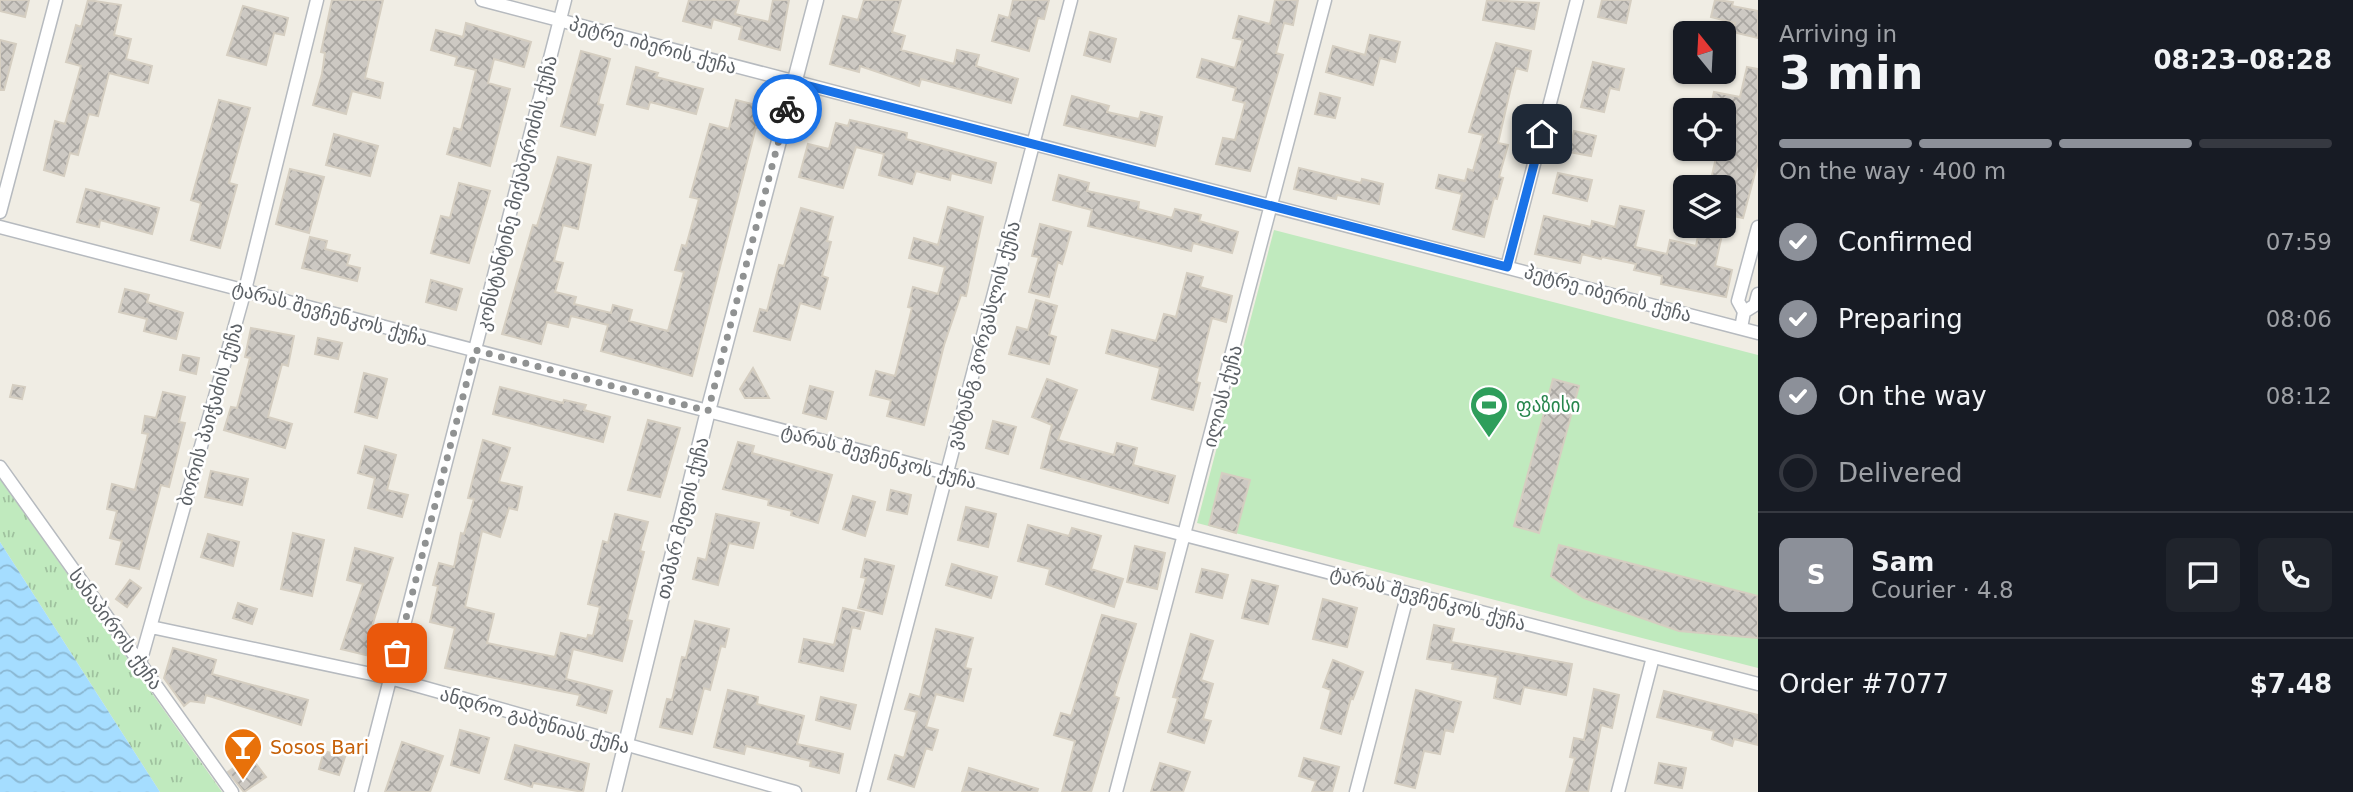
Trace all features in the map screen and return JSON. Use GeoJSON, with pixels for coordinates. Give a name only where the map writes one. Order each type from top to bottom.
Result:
{"type":"FeatureCollection","features":[{"type":"Feature","properties":{"kind":"street"},"geometry":{"type":"LineString","coordinates":[[0,212],[56,0]]}},
{"type":"Feature","properties":{"kind":"street","name":"ბორის პაიჭაძის ქუჩა"},"geometry":{"type":"LineString","coordinates":[[140,663],[245,290],[317,0]]}},
{"type":"Feature","properties":{"kind":"street","name":"პეტრე იბერის ქუჩა"},"geometry":{"type":"LineString","coordinates":[[482,0],[1758,333]]}},
{"type":"Feature","properties":{"kind":"street","name":"კონსტანტინე მიქაბერიძის ქუჩა"},"geometry":{"type":"LineString","coordinates":[[361,792],[565,0]]}},
{"type":"Feature","properties":{"kind":"street","name":"თამარ მეფის ქუჩა"},"geometry":{"type":"LineString","coordinates":[[614,792],[708,411],[816,0]]}},
{"type":"Feature","properties":{"kind":"street","name":"ვახტანგ გორგასლის ქუჩა"},"geometry":{"type":"LineString","coordinates":[[863,792],[1071,0]]}},
{"type":"Feature","properties":{"kind":"street","name":"ილიას ქუჩა"},"geometry":{"type":"LineString","coordinates":[[1116,792],[1186,535],[1325,0]]}},
{"type":"Feature","properties":{"kind":"street"},"geometry":{"type":"LineString","coordinates":[[1507,267],[1577,0]]}},
{"type":"Feature","properties":{"kind":"street","name":"ტარას შევჩენკოს ქუჩა"},"geometry":{"type":"LineString","coordinates":[[0,227],[1758,684]]}},
{"type":"Feature","properties":{"kind":"street"},"geometry":{"type":"LineString","coordinates":[[1741,328],[1744,312],[1738,301],[1758,227]]}},
{"type":"Feature","properties":{"kind":"street"},"geometry":{"type":"LineString","coordinates":[[1744,312],[1755,305],[1758,294]]}},
{"type":"Feature","properties":{"kind":"street","name":"სანაპიროს ქუჩა"},"geometry":{"type":"LineString","coordinates":[[0,467],[232,792]]}},
{"type":"Feature","properties":{"kind":"street"},"geometry":{"type":"LineString","coordinates":[[1356,792],[1408,593]]}},
{"type":"Feature","properties":{"kind":"street","name":"ანდრო გაბუნიას ქუჩა"},"geometry":{"type":"LineString","coordinates":[[151,627],[390,678],[795,792]]}},
{"type":"Feature","properties":{"kind":"street"},"geometry":{"type":"LineString","coordinates":[[1618,792],[1653,657]]}},
{"type":"Feature","properties":{"kind":"green space","name":"ფაზისი"},"geometry":{"type":"Polygon","coordinates":[[[1274,230],[1758,355],[1758,668],[1197,523],[1274,230]]]}},
{"type":"Feature","properties":{"kind":"green space"},"geometry":{"type":"Polygon","coordinates":[[[0,479],[222,792],[160,792],[0,542],[0,479]]]}},
{"type":"Feature","properties":{"kind":"water"},"geometry":{"type":"Polygon","coordinates":[[[0,542],[160,792],[0,792],[0,542]]]}},
{"type":"Feature","properties":{"kind":"building"},"geometry":{"type":"Polygon","coordinates":[[[0,0],[29,0],[25,17],[0,11],[0,0]]]}},
{"type":"Feature","properties":{"kind":"building"},"geometry":{"type":"Polygon","coordinates":[[[88,0],[121,5],[114,35],[131,39],[126,59],[152,66],[148,83],[109,73],[98,116],[89,114],[78,155],[70,153],[64,176],[44,170],[55,121],[65,124],[81,66],[66,62],[76,25],[81,27],[88,0]]]}},
{"type":"Feature","properties":{"kind":"building"},"geometry":{"type":"Polygon","coordinates":[[[332,0],[383,0],[365,78],[383,83],[380,98],[352,91],[346,114],[313,105],[322,74],[325,53],[321,52],[332,0]]]}},
{"type":"Feature","properties":{"kind":"building"},"geometry":{"type":"Polygon","coordinates":[[[689,0],[739,0],[735,14],[769,22],[773,0],[789,0],[780,50],[739,39],[742,27],[713,19],[711,28],[683,21],[689,0]]]}},
{"type":"Feature","properties":{"kind":"building"},"geometry":{"type":"Polygon","coordinates":[[[864,0],[901,0],[892,32],[905,36],[901,50],[954,64],[957,50],[979,55],[976,66],[1018,79],[1011,103],[921,79],[919,86],[860,66],[859,72],[830,64],[843,16],[858,20],[864,0]]]}},
{"type":"Feature","properties":{"kind":"building"},"geometry":{"type":"Polygon","coordinates":[[[1013,0],[1049,0],[1044,19],[1038,18],[1029,51],[992,41],[999,15],[1009,18],[1013,0]]]}},
{"type":"Feature","properties":{"kind":"building"},"geometry":{"type":"Polygon","coordinates":[[[1275,0],[1298,0],[1293,25],[1284,23],[1276,53],[1283,55],[1250,171],[1216,164],[1223,138],[1235,140],[1245,103],[1233,100],[1236,88],[1197,77],[1202,59],[1235,68],[1243,40],[1233,38],[1239,16],[1270,24],[1275,0]]]}},
{"type":"Feature","properties":{"kind":"building"},"geometry":{"type":"Polygon","coordinates":[[[1487,0],[1539,3],[1534,29],[1483,20],[1487,0]]]}},
{"type":"Feature","properties":{"kind":"building"},"geometry":{"type":"Polygon","coordinates":[[[1602,0],[1631,0],[1626,23],[1598,17],[1602,0]]]}},
{"type":"Feature","properties":{"kind":"building"},"geometry":{"type":"Polygon","coordinates":[[[1715,0],[1733,2],[1732,6],[1758,11],[1758,38],[1736,33],[1736,21],[1711,17],[1715,0]]]}},
{"type":"Feature","properties":{"kind":"building"},"geometry":{"type":"Polygon","coordinates":[[[243,6],[288,18],[284,35],[274,33],[266,65],[227,55],[243,6]]]}},
{"type":"Feature","properties":{"kind":"building"},"geometry":{"type":"Polygon","coordinates":[[[466,23],[531,42],[524,67],[494,59],[488,83],[510,89],[490,166],[447,154],[454,128],[461,130],[476,70],[455,65],[457,57],[431,50],[436,30],[463,37],[466,23]]]}},
{"type":"Feature","properties":{"kind":"building"},"geometry":{"type":"Polygon","coordinates":[[[1090,32],[1116,39],[1110,62],[1084,55],[1090,32]]]}},
{"type":"Feature","properties":{"kind":"building"},"geometry":{"type":"Polygon","coordinates":[[[1370,35],[1400,42],[1395,62],[1380,58],[1373,85],[1326,72],[1333,46],[1365,55],[1370,35]]]}},
{"type":"Feature","properties":{"kind":"building"},"geometry":{"type":"Polygon","coordinates":[[[0,40],[16,44],[4,90],[0,90],[0,40]]]}},
{"type":"Feature","properties":{"kind":"building"},"geometry":{"type":"Polygon","coordinates":[[[1496,43],[1531,51],[1527,71],[1516,68],[1511,87],[1498,143],[1508,145],[1499,177],[1503,178],[1497,199],[1494,198],[1484,237],[1453,229],[1462,194],[1436,188],[1439,175],[1465,181],[1468,169],[1473,171],[1483,135],[1469,132],[1496,43]]]}},
{"type":"Feature","properties":{"kind":"building"},"geometry":{"type":"Polygon","coordinates":[[[581,51],[610,59],[598,104],[603,105],[595,135],[561,126],[581,51]]]}},
{"type":"Feature","properties":{"kind":"building"},"geometry":{"type":"Polygon","coordinates":[[[1593,62],[1624,69],[1619,90],[1610,88],[1604,112],[1581,107],[1593,62]]]}},
{"type":"Feature","properties":{"kind":"building"},"geometry":{"type":"Polygon","coordinates":[[[636,67],[658,73],[656,77],[703,89],[696,114],[650,102],[648,109],[627,104],[636,67]]]}},
{"type":"Feature","properties":{"kind":"building"},"geometry":{"type":"Polygon","coordinates":[[[1747,67],[1758,69],[1758,162],[1743,218],[1736,217],[1736,175],[1712,175],[1715,161],[1736,161],[1736,98],[1713,98],[1714,92],[1740,97],[1747,67]]]}},
{"type":"Feature","properties":{"kind":"building"},"geometry":{"type":"Polygon","coordinates":[[[1320,93],[1340,98],[1335,118],[1315,114],[1320,93]]]}},
{"type":"Feature","properties":{"kind":"building"},"geometry":{"type":"Polygon","coordinates":[[[1072,96],[1109,106],[1107,112],[1139,119],[1141,112],[1162,117],[1155,146],[1064,125],[1072,96]]]}},
{"type":"Feature","properties":{"kind":"building"},"geometry":{"type":"Polygon","coordinates":[[[219,100],[250,108],[229,183],[237,185],[220,248],[191,240],[201,203],[191,200],[219,100]]]}},
{"type":"Feature","properties":{"kind":"building"},"geometry":{"type":"Polygon","coordinates":[[[736,100],[768,108],[762,129],[756,127],[692,376],[601,351],[608,325],[571,316],[568,327],[547,322],[541,344],[502,334],[533,225],[537,226],[558,157],[591,165],[578,229],[563,225],[554,261],[563,263],[555,292],[576,297],[574,304],[611,313],[613,305],[632,310],[629,321],[668,331],[684,272],[675,270],[682,245],[686,246],[699,199],[690,197],[710,124],[729,129],[736,100]]]}},
{"type":"Feature","properties":{"kind":"building"},"geometry":{"type":"Polygon","coordinates":[[[850,120],[907,133],[906,139],[996,163],[991,183],[951,173],[950,180],[916,171],[912,184],[879,175],[884,154],[856,147],[843,188],[799,177],[808,144],[829,149],[836,123],[848,126],[850,120]]]}},
{"type":"Feature","properties":{"kind":"building"},"geometry":{"type":"Polygon","coordinates":[[[1574,131],[1596,136],[1591,156],[1569,152],[1574,131]]]}},
{"type":"Feature","properties":{"kind":"building"},"geometry":{"type":"Polygon","coordinates":[[[334,134],[378,146],[370,176],[326,165],[334,134]]]}},
{"type":"Feature","properties":{"kind":"building"},"geometry":{"type":"Polygon","coordinates":[[[1299,168],[1361,183],[1362,179],[1383,184],[1379,204],[1337,195],[1336,199],[1294,189],[1299,168]]]}},
{"type":"Feature","properties":{"kind":"building"},"geometry":{"type":"Polygon","coordinates":[[[290,169],[324,177],[309,233],[276,224],[290,169]]]}},
{"type":"Feature","properties":{"kind":"building"},"geometry":{"type":"Polygon","coordinates":[[[1558,173],[1592,180],[1587,201],[1553,193],[1558,173]]]}},
{"type":"Feature","properties":{"kind":"building"},"geometry":{"type":"Polygon","coordinates":[[[1059,175],[1089,183],[1087,191],[1139,202],[1138,209],[1172,218],[1175,209],[1201,215],[1199,221],[1238,232],[1232,253],[1193,243],[1191,251],[1088,226],[1092,210],[1053,200],[1059,175]]]}},
{"type":"Feature","properties":{"kind":"building"},"geometry":{"type":"Polygon","coordinates":[[[459,183],[490,191],[469,263],[431,253],[441,216],[450,218],[459,183]]]}},
{"type":"Feature","properties":{"kind":"building"},"geometry":{"type":"Polygon","coordinates":[[[86,189],[159,208],[152,234],[100,220],[99,227],[77,222],[86,189]]]}},
{"type":"Feature","properties":{"kind":"building"},"geometry":{"type":"Polygon","coordinates":[[[1620,206],[1644,211],[1635,247],[1667,254],[1670,240],[1696,246],[1698,238],[1721,238],[1715,266],[1732,270],[1726,297],[1661,284],[1662,276],[1634,270],[1636,264],[1582,254],[1580,263],[1535,254],[1544,216],[1591,227],[1592,221],[1615,227],[1620,206]]]}},
{"type":"Feature","properties":{"kind":"building"},"geometry":{"type":"Polygon","coordinates":[[[948,207],[983,217],[966,296],[961,295],[944,345],[924,425],[887,416],[891,400],[870,395],[876,371],[895,376],[912,308],[908,307],[913,287],[938,294],[945,267],[909,258],[914,238],[938,245],[948,207]]]}},
{"type":"Feature","properties":{"kind":"building"},"geometry":{"type":"Polygon","coordinates":[[[801,208],[833,217],[827,241],[831,242],[822,276],[828,278],[820,309],[800,303],[790,340],[754,331],[760,309],[767,311],[779,265],[784,266],[801,208]]]}},
{"type":"Feature","properties":{"kind":"building"},"geometry":{"type":"Polygon","coordinates":[[[1040,224],[1071,232],[1062,264],[1058,262],[1049,297],[1029,292],[1039,257],[1032,256],[1040,224]]]}},
{"type":"Feature","properties":{"kind":"building"},"geometry":{"type":"Polygon","coordinates":[[[310,237],[327,241],[325,249],[350,255],[347,265],[360,268],[357,281],[302,268],[310,237]]]}},
{"type":"Feature","properties":{"kind":"building"},"geometry":{"type":"Polygon","coordinates":[[[1187,273],[1203,277],[1200,287],[1232,296],[1226,322],[1212,318],[1196,382],[1200,383],[1193,410],[1152,399],[1160,368],[1106,353],[1112,330],[1156,341],[1164,314],[1176,317],[1187,273]]]}},
{"type":"Feature","properties":{"kind":"building"},"geometry":{"type":"Polygon","coordinates":[[[431,280],[462,289],[456,310],[426,302],[431,280]]]}},
{"type":"Feature","properties":{"kind":"building"},"geometry":{"type":"Polygon","coordinates":[[[125,289],[149,295],[147,302],[183,313],[176,339],[144,331],[147,319],[119,312],[125,289]]]}},
{"type":"Feature","properties":{"kind":"building"},"geometry":{"type":"Polygon","coordinates":[[[1036,300],[1057,306],[1049,335],[1056,337],[1049,364],[1009,354],[1017,327],[1028,330],[1036,300]]]}},
{"type":"Feature","properties":{"kind":"building"},"geometry":{"type":"Polygon","coordinates":[[[251,328],[294,336],[288,366],[282,364],[268,417],[292,424],[285,448],[224,430],[231,407],[237,408],[250,358],[245,357],[251,328]]]}},
{"type":"Feature","properties":{"kind":"building"},"geometry":{"type":"Polygon","coordinates":[[[318,338],[342,343],[338,359],[315,354],[318,338]]]}},
{"type":"Feature","properties":{"kind":"building"},"geometry":{"type":"Polygon","coordinates":[[[183,355],[199,358],[196,374],[180,370],[183,355]]]}},
{"type":"Feature","properties":{"kind":"building"},"geometry":{"type":"Polygon","coordinates":[[[753,368],[769,398],[745,398],[740,389],[753,368]]]}},
{"type":"Feature","properties":{"kind":"building"},"geometry":{"type":"Polygon","coordinates":[[[364,373],[387,379],[377,418],[355,412],[364,373]]]}},
{"type":"Feature","properties":{"kind":"building"},"geometry":{"type":"Polygon","coordinates":[[[1047,379],[1077,390],[1058,440],[1114,455],[1117,443],[1137,448],[1133,465],[1175,476],[1168,503],[1041,468],[1052,425],[1032,417],[1047,379]]]}},
{"type":"Feature","properties":{"kind":"building"},"geometry":{"type":"Polygon","coordinates":[[[1553,379],[1579,386],[1539,533],[1514,526],[1553,379]]]}},
{"type":"Feature","properties":{"kind":"building"},"geometry":{"type":"Polygon","coordinates":[[[13,385],[25,387],[22,399],[10,397],[13,385]]]}},
{"type":"Feature","properties":{"kind":"building"},"geometry":{"type":"Polygon","coordinates":[[[810,386],[833,392],[826,419],[803,413],[810,386]]]}},
{"type":"Feature","properties":{"kind":"building"},"geometry":{"type":"Polygon","coordinates":[[[500,387],[563,403],[564,400],[586,405],[584,410],[610,417],[603,442],[493,414],[500,387]]]}},
{"type":"Feature","properties":{"kind":"building"},"geometry":{"type":"Polygon","coordinates":[[[163,392],[185,397],[179,422],[185,423],[169,487],[161,485],[139,569],[116,564],[122,541],[110,538],[117,511],[107,509],[112,484],[135,490],[148,434],[142,433],[145,416],[156,418],[163,392]]]}},
{"type":"Feature","properties":{"kind":"building"},"geometry":{"type":"Polygon","coordinates":[[[648,420],[680,428],[660,497],[628,490],[648,420]]]}},
{"type":"Feature","properties":{"kind":"building"},"geometry":{"type":"Polygon","coordinates":[[[993,421],[1016,427],[1008,454],[986,448],[993,421]]]}},
{"type":"Feature","properties":{"kind":"building"},"geometry":{"type":"Polygon","coordinates":[[[483,440],[510,448],[499,482],[522,487],[517,510],[509,508],[500,537],[482,531],[465,607],[494,614],[487,643],[555,657],[561,633],[587,639],[588,635],[593,636],[600,607],[588,604],[603,541],[608,543],[615,514],[648,522],[640,551],[644,552],[627,620],[632,621],[622,661],[573,649],[566,679],[612,691],[606,713],[577,705],[580,695],[445,668],[455,628],[430,622],[438,586],[433,585],[439,563],[454,567],[461,533],[464,534],[474,499],[468,498],[483,440]]]}},
{"type":"Feature","properties":{"kind":"building"},"geometry":{"type":"Polygon","coordinates":[[[738,442],[754,446],[752,453],[832,475],[818,523],[791,515],[792,511],[768,505],[769,500],[723,489],[738,442]]]}},
{"type":"Feature","properties":{"kind":"building"},"geometry":{"type":"Polygon","coordinates":[[[365,446],[396,455],[387,490],[408,495],[402,517],[368,508],[375,478],[358,473],[365,446]]]}},
{"type":"Feature","properties":{"kind":"building"},"geometry":{"type":"Polygon","coordinates":[[[211,471],[248,479],[242,505],[205,497],[211,471]]]}},
{"type":"Feature","properties":{"kind":"building"},"geometry":{"type":"Polygon","coordinates":[[[1222,473],[1250,480],[1236,533],[1209,525],[1222,473]]]}},
{"type":"Feature","properties":{"kind":"building"},"geometry":{"type":"Polygon","coordinates":[[[891,490],[911,495],[907,514],[887,510],[891,490]]]}},
{"type":"Feature","properties":{"kind":"building"},"geometry":{"type":"Polygon","coordinates":[[[853,496],[875,502],[865,536],[843,529],[853,496]]]}},
{"type":"Feature","properties":{"kind":"building"},"geometry":{"type":"Polygon","coordinates":[[[966,507],[996,514],[988,547],[958,540],[966,507]]]}},
{"type":"Feature","properties":{"kind":"building"},"geometry":{"type":"Polygon","coordinates":[[[716,514],[759,523],[753,548],[729,543],[718,585],[693,579],[698,558],[706,560],[716,514]]]}},
{"type":"Feature","properties":{"kind":"building"},"geometry":{"type":"Polygon","coordinates":[[[1028,525],[1069,536],[1072,528],[1101,536],[1091,569],[1123,579],[1114,607],[1046,584],[1050,569],[1018,561],[1028,525]]]}},
{"type":"Feature","properties":{"kind":"building"},"geometry":{"type":"Polygon","coordinates":[[[293,533],[324,540],[312,596],[281,589],[293,533]]]}},
{"type":"Feature","properties":{"kind":"building"},"geometry":{"type":"Polygon","coordinates":[[[208,534],[239,542],[233,566],[201,557],[208,534]]]}},
{"type":"Feature","properties":{"kind":"building"},"geometry":{"type":"Polygon","coordinates":[[[1559,545],[1758,596],[1758,638],[1679,631],[1584,598],[1551,576],[1559,545]]]}},
{"type":"Feature","properties":{"kind":"building"},"geometry":{"type":"Polygon","coordinates":[[[1135,546],[1165,553],[1157,589],[1127,582],[1135,546]]]}},
{"type":"Feature","properties":{"kind":"building"},"geometry":{"type":"Polygon","coordinates":[[[355,548],[393,558],[370,633],[376,634],[370,656],[341,649],[363,584],[347,580],[355,548]]]}},
{"type":"Feature","properties":{"kind":"building"},"geometry":{"type":"Polygon","coordinates":[[[865,559],[894,566],[882,614],[858,608],[866,578],[861,577],[865,559]]]}},
{"type":"Feature","properties":{"kind":"building"},"geometry":{"type":"Polygon","coordinates":[[[952,564],[997,577],[991,598],[946,585],[952,564]]]}},
{"type":"Feature","properties":{"kind":"building"},"geometry":{"type":"Polygon","coordinates":[[[1202,569],[1228,575],[1222,598],[1196,592],[1202,569]]]}},
{"type":"Feature","properties":{"kind":"building"},"geometry":{"type":"Polygon","coordinates":[[[130,580],[141,588],[127,607],[116,599],[130,580]]]}},
{"type":"Feature","properties":{"kind":"building"},"geometry":{"type":"Polygon","coordinates":[[[1252,580],[1278,586],[1268,624],[1242,618],[1252,580]]]}},
{"type":"Feature","properties":{"kind":"building"},"geometry":{"type":"Polygon","coordinates":[[[1323,599],[1357,608],[1347,647],[1313,639],[1323,599]]]}},
{"type":"Feature","properties":{"kind":"building"},"geometry":{"type":"Polygon","coordinates":[[[238,603],[257,609],[252,624],[233,618],[238,603]]]}},
{"type":"Feature","properties":{"kind":"building"},"geometry":{"type":"Polygon","coordinates":[[[843,608],[864,613],[860,629],[852,627],[843,671],[799,662],[804,639],[834,645],[843,608]]]}},
{"type":"Feature","properties":{"kind":"building"},"geometry":{"type":"Polygon","coordinates":[[[1102,615],[1136,624],[1114,696],[1119,698],[1091,792],[1062,792],[1075,741],[1054,735],[1061,713],[1071,716],[1102,615]]]}},
{"type":"Feature","properties":{"kind":"building"},"geometry":{"type":"Polygon","coordinates":[[[695,621],[729,629],[725,647],[721,646],[710,690],[704,688],[692,734],[660,727],[667,699],[672,700],[682,657],[686,658],[695,621]]]}},
{"type":"Feature","properties":{"kind":"building"},"geometry":{"type":"Polygon","coordinates":[[[1434,625],[1454,629],[1451,642],[1572,664],[1566,695],[1524,687],[1520,704],[1494,698],[1498,677],[1452,669],[1453,663],[1427,659],[1434,625]]]}},
{"type":"Feature","properties":{"kind":"building"},"geometry":{"type":"Polygon","coordinates":[[[936,629],[973,638],[965,668],[971,669],[963,701],[936,694],[926,727],[938,730],[932,750],[926,748],[914,787],[888,779],[895,755],[904,758],[917,712],[905,709],[910,694],[920,697],[936,629]]]}},
{"type":"Feature","properties":{"kind":"building"},"geometry":{"type":"Polygon","coordinates":[[[1191,634],[1213,641],[1201,680],[1213,684],[1203,719],[1211,721],[1204,743],[1168,732],[1178,698],[1173,697],[1191,634]]]}},
{"type":"Feature","properties":{"kind":"building"},"geometry":{"type":"Polygon","coordinates":[[[173,648],[216,660],[212,674],[308,700],[301,725],[206,695],[204,703],[190,701],[184,706],[164,678],[173,648]]]}},
{"type":"Feature","properties":{"kind":"building"},"geometry":{"type":"Polygon","coordinates":[[[1333,660],[1363,672],[1353,699],[1351,698],[1341,734],[1321,728],[1331,690],[1323,687],[1333,660]]]}},
{"type":"Feature","properties":{"kind":"building"},"geometry":{"type":"Polygon","coordinates":[[[1594,689],[1619,695],[1612,728],[1601,725],[1588,792],[1566,792],[1575,758],[1570,757],[1574,738],[1584,740],[1594,689]]]}},
{"type":"Feature","properties":{"kind":"building"},"geometry":{"type":"Polygon","coordinates":[[[728,690],[758,697],[757,704],[804,716],[797,744],[843,754],[839,773],[810,766],[811,761],[746,746],[744,754],[714,747],[728,690]]]}},
{"type":"Feature","properties":{"kind":"building"},"geometry":{"type":"Polygon","coordinates":[[[1416,690],[1461,702],[1453,732],[1445,730],[1440,754],[1424,751],[1415,788],[1395,783],[1416,690]]]}},
{"type":"Feature","properties":{"kind":"building"},"geometry":{"type":"Polygon","coordinates":[[[1664,691],[1758,715],[1758,745],[1734,739],[1732,746],[1712,739],[1714,731],[1657,717],[1664,691]]]}},
{"type":"Feature","properties":{"kind":"building"},"geometry":{"type":"Polygon","coordinates":[[[821,697],[856,705],[850,729],[816,720],[821,697]]]}},
{"type":"Feature","properties":{"kind":"building"},"geometry":{"type":"Polygon","coordinates":[[[460,730],[489,738],[479,773],[451,765],[460,730]]]}},
{"type":"Feature","properties":{"kind":"building"},"geometry":{"type":"Polygon","coordinates":[[[402,742],[443,756],[430,792],[385,792],[402,742]]]}},
{"type":"Feature","properties":{"kind":"building"},"geometry":{"type":"Polygon","coordinates":[[[515,745],[589,764],[583,792],[533,783],[532,787],[505,779],[515,745]]]}},
{"type":"Feature","properties":{"kind":"building"},"geometry":{"type":"Polygon","coordinates":[[[324,751],[345,757],[339,775],[319,769],[324,751]]]}},
{"type":"Feature","properties":{"kind":"building"},"geometry":{"type":"Polygon","coordinates":[[[250,756],[266,777],[244,792],[228,772],[250,756]]]}},
{"type":"Feature","properties":{"kind":"building"},"geometry":{"type":"Polygon","coordinates":[[[1304,758],[1339,767],[1332,792],[1312,792],[1316,781],[1299,776],[1304,758]]]}},
{"type":"Feature","properties":{"kind":"building"},"geometry":{"type":"Polygon","coordinates":[[[1160,763],[1190,772],[1183,792],[1151,792],[1160,763]]]}},
{"type":"Feature","properties":{"kind":"building"},"geometry":{"type":"Polygon","coordinates":[[[1659,763],[1686,768],[1682,788],[1655,783],[1659,763]]]}},
{"type":"Feature","properties":{"kind":"building"},"geometry":{"type":"Polygon","coordinates":[[[969,768],[1038,789],[1037,792],[962,792],[969,768]]]}},
{"type":"Feature","properties":{"kind":"way so far"},"geometry":{"type":"LineString","coordinates":[[397,653],[475,350],[708,411],[787,109]]}},
{"type":"Feature","properties":{"kind":"place","name":"ფაზისი"},"geometry":{"type":"Point","coordinates":[1489,439]}},
{"type":"Feature","properties":{"kind":"place","name":"Sosos Bari"},"geometry":{"type":"Point","coordinates":[243,781]}},
{"type":"Feature","properties":{"kind":"route"},"geometry":{"type":"LineString","coordinates":[[787,109],[794,82],[1507,267],[1542,134]]}}]}
